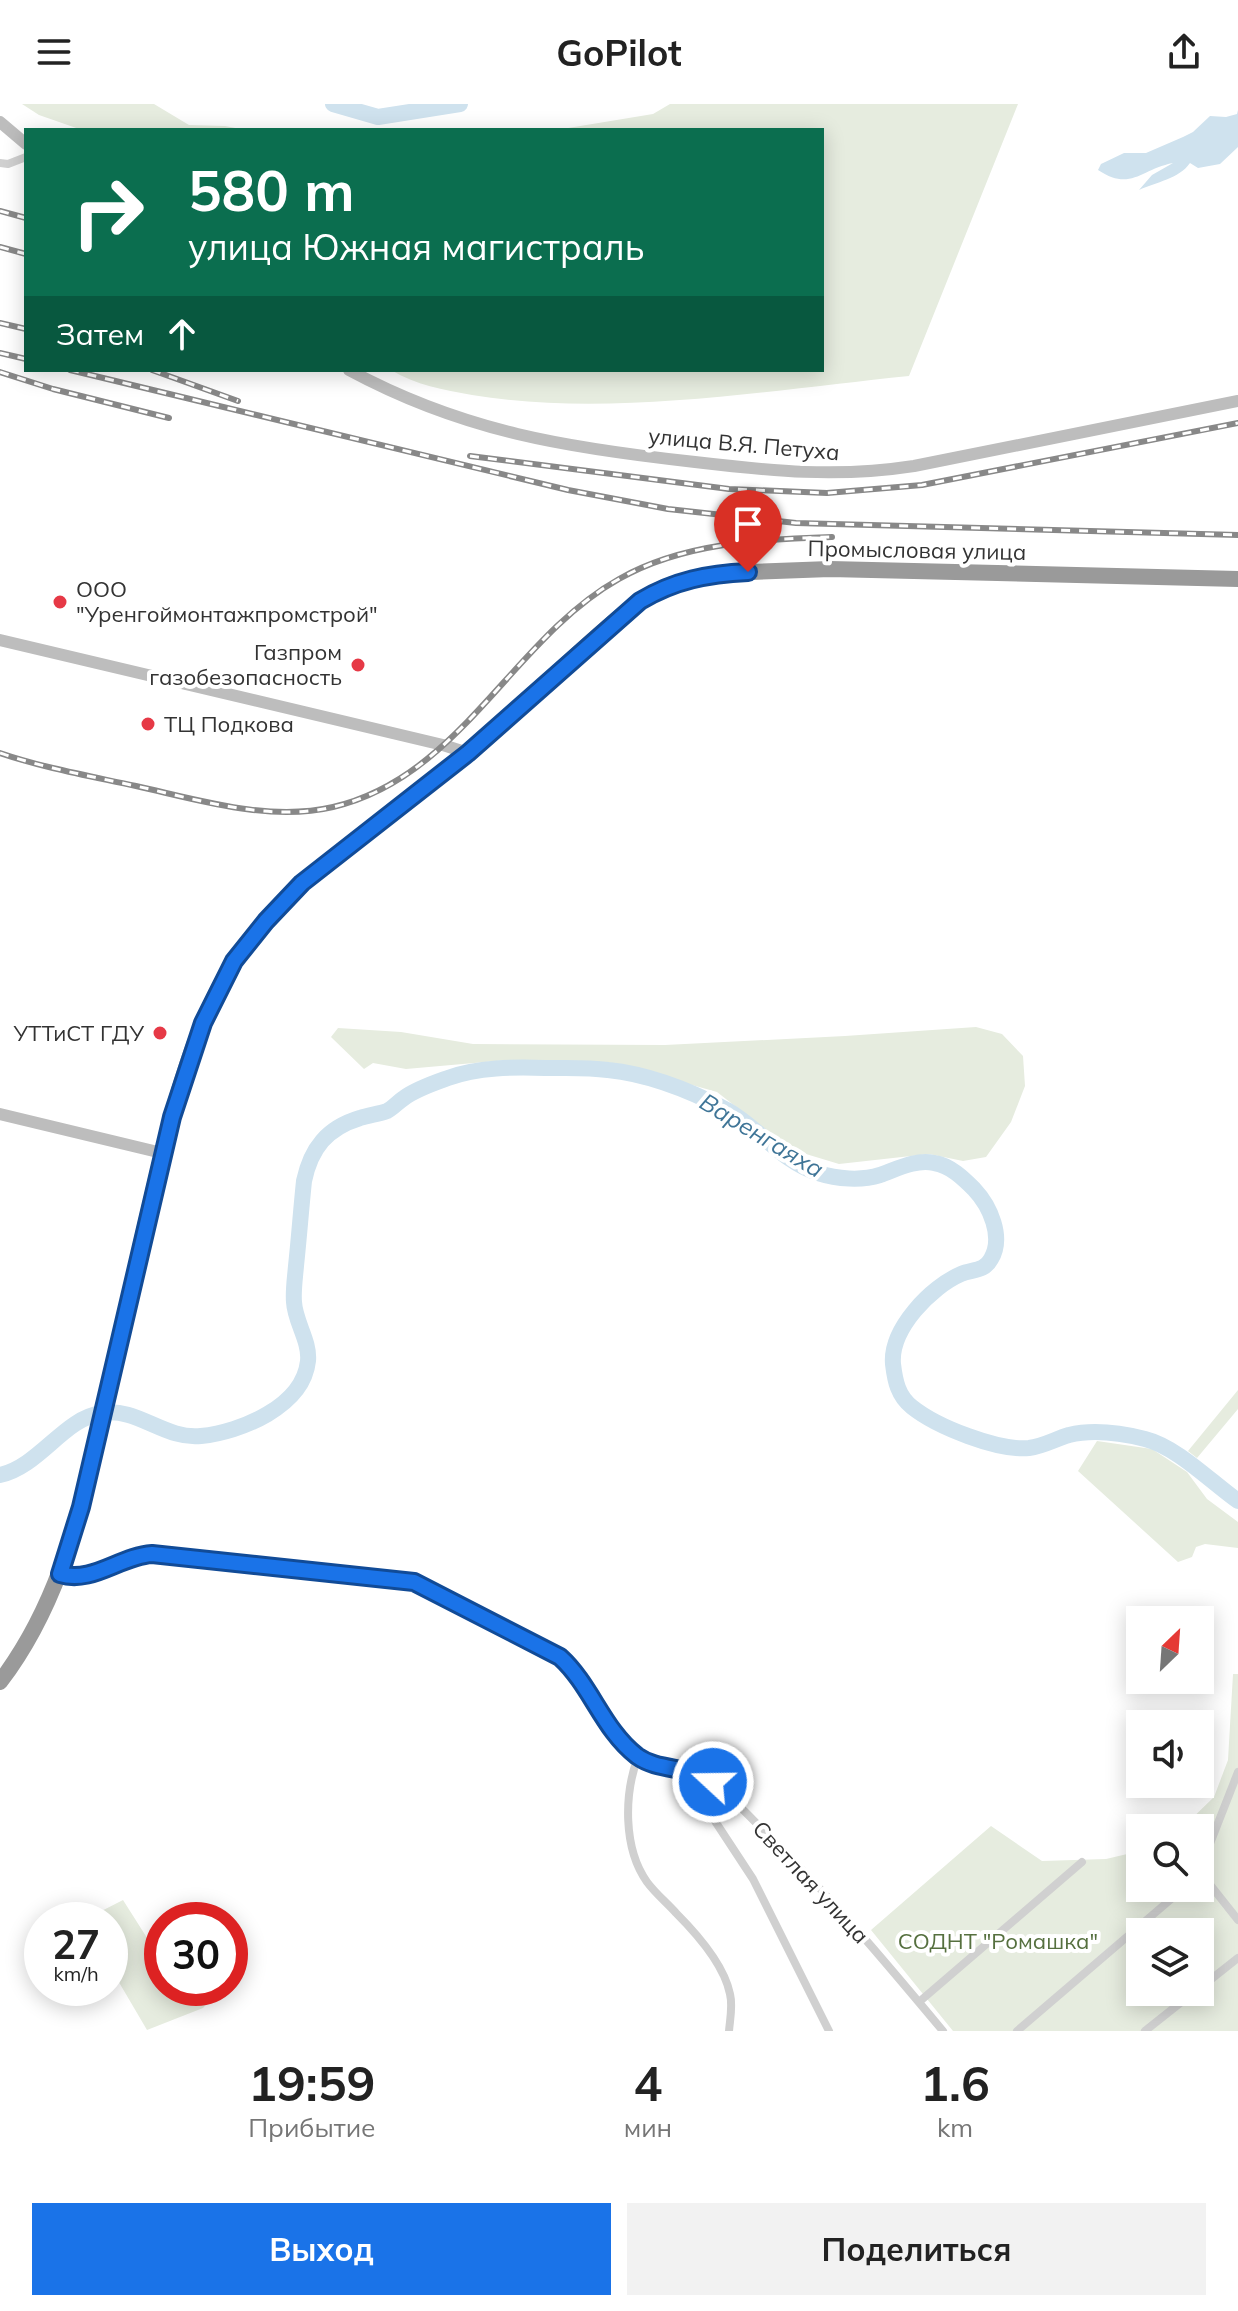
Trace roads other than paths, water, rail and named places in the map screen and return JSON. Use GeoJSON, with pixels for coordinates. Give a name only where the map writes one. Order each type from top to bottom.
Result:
{"type":"FeatureCollection","features":[{"type":"Feature","properties":{"kind":"highway","name":"Промысловая улица"},"geometry":{"type":"LineString","coordinates":[[0,1682],[33,1633],[60,1574],[76,1526],[162,1153],[203,1023],[224,979],[248,942],[282,903],[324,864],[468,753],[631,607],[657,590],[689,578],[725,573],[830,569],[1238,579]]}},
{"type":"Feature","properties":{"kind":"street"},"geometry":{"type":"LineString","coordinates":[[0,122],[24,142]]}},
{"type":"Feature","properties":{"kind":"street"},"geometry":{"type":"LineString","coordinates":[[0,163],[8,164],[24,158]]}},
{"type":"Feature","properties":{"kind":"street","name":"улица В.Я. Петуха"},"geometry":{"type":"LineString","coordinates":[[353,372],[434,411],[537,440],[617,453],[817,474],[866,473],[943,462],[1238,401]]}},
{"type":"Feature","properties":{"kind":"street"},"geometry":{"type":"LineString","coordinates":[[0,640],[468,753]]}},
{"type":"Feature","properties":{"kind":"street"},"geometry":{"type":"LineString","coordinates":[[0,1114],[162,1153]]}},
{"type":"Feature","properties":{"kind":"street"},"geometry":{"type":"LineString","coordinates":[[60,1574],[81,1577],[131,1557],[152,1554],[414,1582],[560,1657],[638,1757],[632,1775],[628,1817],[634,1853],[645,1880],[698,1939],[726,1981],[731,1997],[729,2031]]}},
{"type":"Feature","properties":{"kind":"street","name":"Светлая улица"},"geometry":{"type":"LineString","coordinates":[[638,1757],[703,1775],[723,1792],[810,1877],[943,2031]]}},
{"type":"Feature","properties":{"kind":"street"},"geometry":{"type":"LineString","coordinates":[[676,1768],[690,1783],[753,1879],[829,2031]]}},
{"type":"Feature","properties":{"kind":"street"},"geometry":{"type":"LineString","coordinates":[[1214,1834],[1238,1772]]}},
{"type":"Feature","properties":{"kind":"street"},"geometry":{"type":"LineString","coordinates":[[919,2002],[1082,1862]]}},
{"type":"Feature","properties":{"kind":"street"},"geometry":{"type":"LineString","coordinates":[[1214,1888],[1238,1920]]}},
{"type":"Feature","properties":{"kind":"street"},"geometry":{"type":"LineString","coordinates":[[1017,2031],[1168,1902]]}},
{"type":"Feature","properties":{"kind":"street"},"geometry":{"type":"LineString","coordinates":[[1214,1977],[1238,1958]]}},
{"type":"Feature","properties":{"kind":"street"},"geometry":{"type":"LineString","coordinates":[[1145,2031],[1176,2006]]}},
{"type":"Feature","properties":{"kind":"water"},"geometry":{"type":"Polygon","coordinates":[[[1238,110],[1238,147],[1220,164],[1198,168],[1190,163],[1174,176],[1139,190],[1152,175],[1173,163],[1128,179],[1109,176],[1098,170],[1101,164],[1124,153],[1146,153],[1183,137],[1210,116],[1226,117],[1237,114],[1238,110]]]}},
{"type":"Feature","properties":{"kind":"waterway"},"geometry":{"type":"LineString","coordinates":[[333,104],[378,117],[460,104]]}},
{"type":"Feature","properties":{"kind":"waterway","name":"Варенгаяха"},"geometry":{"type":"LineString","coordinates":[[0,1475],[27,1462],[76,1424],[102,1413],[115,1412],[175,1433],[201,1436],[251,1423],[282,1404],[295,1392],[304,1377],[308,1361],[307,1346],[295,1309],[294,1289],[304,1181],[311,1159],[322,1141],[348,1122],[387,1111],[414,1092],[460,1074],[496,1068],[576,1068],[638,1075],[699,1096],[739,1117],[793,1161],[825,1175],[865,1178],[920,1162],[940,1164],[951,1169],[974,1189],[985,1204],[996,1232],[995,1250],[985,1266],[961,1274],[937,1289],[905,1324],[898,1337],[893,1364],[898,1388],[907,1403],[952,1430],[1001,1446],[1029,1448],[1088,1432],[1145,1439],[1169,1449],[1238,1501]]}},
{"type":"Feature","properties":{"kind":"railway"},"geometry":{"type":"LineString","coordinates":[[0,211],[24,217]]}},
{"type":"Feature","properties":{"kind":"railway"},"geometry":{"type":"LineString","coordinates":[[0,247],[24,253]]}},
{"type":"Feature","properties":{"kind":"railway"},"geometry":{"type":"LineString","coordinates":[[0,323],[24,329]]}},
{"type":"Feature","properties":{"kind":"railway"},"geometry":{"type":"LineString","coordinates":[[0,353],[24,359]]}},
{"type":"Feature","properties":{"kind":"railway"},"geometry":{"type":"LineString","coordinates":[[0,372],[53,389],[169,418]]}},
{"type":"Feature","properties":{"kind":"railway"},"geometry":{"type":"LineString","coordinates":[[78,372],[568,490],[668,509],[796,523],[1238,535]]}},
{"type":"Feature","properties":{"kind":"railway"},"geometry":{"type":"LineString","coordinates":[[158,372],[238,401]]}},
{"type":"Feature","properties":{"kind":"railway"},"geometry":{"type":"LineString","coordinates":[[470,456],[729,489],[827,493],[922,485],[1238,423]]}},
{"type":"Feature","properties":{"kind":"railway"},"geometry":{"type":"LineString","coordinates":[[0,753],[209,803],[284,812],[333,807],[378,791],[417,767],[452,737],[547,636],[581,605],[619,579],[643,567],[695,550],[778,539],[832,537]]}},
{"type":"Feature","properties":{"kind":"place","name":"ООО \"Уренгоймонтажпромстрой\""},"geometry":{"type":"Point","coordinates":[60,602]}},
{"type":"Feature","properties":{"kind":"place","name":"Газпром газобезопасность"},"geometry":{"type":"Point","coordinates":[358,665]}},
{"type":"Feature","properties":{"kind":"place","name":"ТЦ Подкова"},"geometry":{"type":"Point","coordinates":[148,724]}},
{"type":"Feature","properties":{"kind":"place","name":"УТТиСТ ГДУ"},"geometry":{"type":"Point","coordinates":[160,1033]}},
{"type":"Feature","properties":{"kind":"park label","name":"СОДНТ \"Ромашка\""},"geometry":{"type":"Point","coordinates":[998,1941]}}]}
